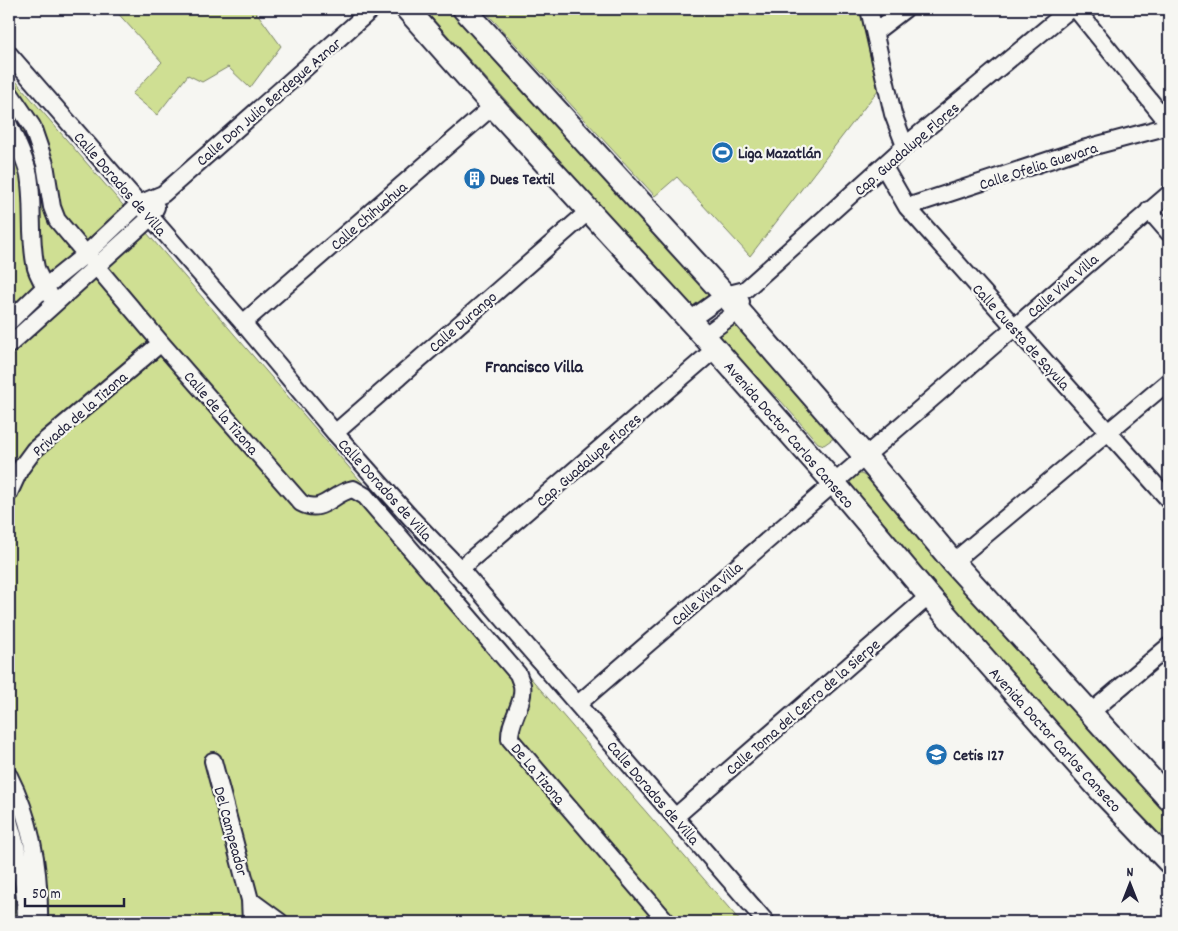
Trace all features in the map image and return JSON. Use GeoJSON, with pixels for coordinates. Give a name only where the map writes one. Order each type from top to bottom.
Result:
{"type":"FeatureCollection","features":[{"type":"Feature","properties":{"kind":"main road","name":"Avenida Doctor Carlos Canseco"},"geometry":{"type":"LineString","coordinates":[[407,9],[493,106],[703,335],[834,483],[929,596],[1098,786],[1169,862]]}},
{"type":"Feature","properties":{"kind":"main road"},"geometry":{"type":"LineString","coordinates":[[464,9],[736,299],[954,562],[1169,800]]}},
{"type":"Feature","properties":{"kind":"street","name":"Calle Don Julio Berdegue Aznar"},"geometry":{"type":"LineString","coordinates":[[163,194],[372,9]]}},
{"type":"Feature","properties":{"kind":"street"},"geometry":{"type":"LineString","coordinates":[[869,9],[894,114],[905,146]]}},
{"type":"Feature","properties":{"kind":"street"},"geometry":{"type":"LineString","coordinates":[[875,32],[904,9]]}},
{"type":"Feature","properties":{"kind":"street","name":"Cap. Guadalupe Flores"},"geometry":{"type":"LineString","coordinates":[[460,569],[703,335],[736,299],[905,146],[1070,9]]}},
{"type":"Feature","properties":{"kind":"street"},"geometry":{"type":"LineString","coordinates":[[1076,9],[1169,125]]}},
{"type":"Feature","properties":{"kind":"street","name":"Calle Dorados de Villa"},"geometry":{"type":"LineString","coordinates":[[9,54],[336,433],[410,517],[460,569],[766,922]]}},
{"type":"Feature","properties":{"kind":"street"},"geometry":{"type":"LineString","coordinates":[[9,92],[32,126],[45,164],[52,207],[57,220],[98,267]]}},
{"type":"Feature","properties":{"kind":"street","name":"Calle Chihuahua"},"geometry":{"type":"LineString","coordinates":[[243,324],[493,106]]}},
{"type":"Feature","properties":{"kind":"street"},"geometry":{"type":"LineString","coordinates":[[9,125],[20,148],[28,174],[33,244],[37,269],[45,287],[56,304]]}},
{"type":"Feature","properties":{"kind":"street","name":"Calle Ofelia Guevara"},"geometry":{"type":"LineString","coordinates":[[907,207],[1083,149],[1169,125]]}},
{"type":"Feature","properties":{"kind":"street","name":"Calle Cuesta de Sayula"},"geometry":{"type":"LineString","coordinates":[[884,167],[907,207],[1169,500]]}},
{"type":"Feature","properties":{"kind":"street"},"geometry":{"type":"LineString","coordinates":[[9,322],[45,287],[86,254],[139,204],[163,194]]}},
{"type":"Feature","properties":{"kind":"street"},"geometry":{"type":"LineString","coordinates":[[9,346],[151,217],[163,194]]}},
{"type":"Feature","properties":{"kind":"street","name":"Calle Viva Villa"},"geometry":{"type":"LineString","coordinates":[[578,704],[1169,194]]}},
{"type":"Feature","properties":{"kind":"street"},"geometry":{"type":"LineString","coordinates":[[32,214],[52,207]]}},
{"type":"Feature","properties":{"kind":"street","name":"Calle Durango"},"geometry":{"type":"LineString","coordinates":[[336,433],[590,210]]}},
{"type":"Feature","properties":{"kind":"street"},"geometry":{"type":"LineString","coordinates":[[1149,210],[1169,233]]}},
{"type":"Feature","properties":{"kind":"street","name":"Calle de la Tizona"},"geometry":{"type":"LineString","coordinates":[[98,267],[161,343],[301,503],[309,507],[320,506],[344,490],[353,489],[365,496]]}},
{"type":"Feature","properties":{"kind":"street","name":"Privada de la Tizona"},"geometry":{"type":"LineString","coordinates":[[9,493],[20,469],[34,450],[161,343]]}},
{"type":"Feature","properties":{"kind":"street"},"geometry":{"type":"LineString","coordinates":[[954,562],[1169,381]]}},
{"type":"Feature","properties":{"kind":"street","name":"De La Tizona"},"geometry":{"type":"LineString","coordinates":[[365,496],[518,674],[522,685],[521,698],[510,730],[510,739],[667,922]]}},
{"type":"Feature","properties":{"kind":"street","name":"Calle Toma del Cerro de la Sierpe"},"geometry":{"type":"LineString","coordinates":[[675,816],[929,596]]}},
{"type":"Feature","properties":{"kind":"street"},"geometry":{"type":"LineString","coordinates":[[1090,713],[1169,646]]}},
{"type":"Feature","properties":{"kind":"street","name":"Del Campeador"},"geometry":{"type":"LineString","coordinates":[[213,761],[250,900],[251,922]]}},
{"type":"Feature","properties":{"kind":"street"},"geometry":{"type":"LineString","coordinates":[[9,776],[23,807],[32,840],[32,894],[26,922]]}},
{"type":"Feature","properties":{"kind":"street"},"geometry":{"type":"LineString","coordinates":[[9,821],[40,922]]}},
{"type":"Feature","properties":{"kind":"street"},"geometry":{"type":"LineString","coordinates":[[250,900],[280,922]]}},
{"type":"Feature","properties":{"kind":"green space"},"geometry":{"type":"Polygon","coordinates":[[[114,9],[254,9],[281,46],[250,88],[228,67],[202,82],[188,75],[157,115],[132,94],[162,62],[114,9]]]}},
{"type":"Feature","properties":{"kind":"green space"},"geometry":{"type":"Polygon","coordinates":[[[424,9],[456,9],[718,296],[692,308],[424,9]]]}},
{"type":"Feature","properties":{"kind":"green space","name":"Liga Mazatlán"},"geometry":{"type":"Polygon","coordinates":[[[483,9],[860,9],[878,90],[750,256],[677,177],[655,196],[483,9]]]}},
{"type":"Feature","properties":{"kind":"green space"},"geometry":{"type":"Polygon","coordinates":[[[9,73],[741,922],[9,922],[9,73]]]}},
{"type":"Feature","properties":{"kind":"green space"},"geometry":{"type":"Polygon","coordinates":[[[736,317],[840,428],[834,438],[824,445],[818,443],[780,400],[746,368],[713,332],[736,317]]]}},
{"type":"Feature","properties":{"kind":"green space"},"geometry":{"type":"Polygon","coordinates":[[[861,474],[869,478],[1169,807],[1169,824],[1163,830],[1160,841],[850,490],[849,481],[853,475],[861,474]]]}},
{"type":"Feature","properties":{"kind":"place","name":"Liga Mazatlán"},"geometry":{"type":"Point","coordinates":[722,152]}},
{"type":"Feature","properties":{"kind":"place","name":"Dues Textil"},"geometry":{"type":"Point","coordinates":[474,178]}},
{"type":"Feature","properties":{"kind":"place","name":"Cetis 127"},"geometry":{"type":"Point","coordinates":[937,754]}},
{"type":"Feature","properties":{"kind":"district","name":"Francisco Villa"},"geometry":{"type":"Point","coordinates":[534,366]}}]}
